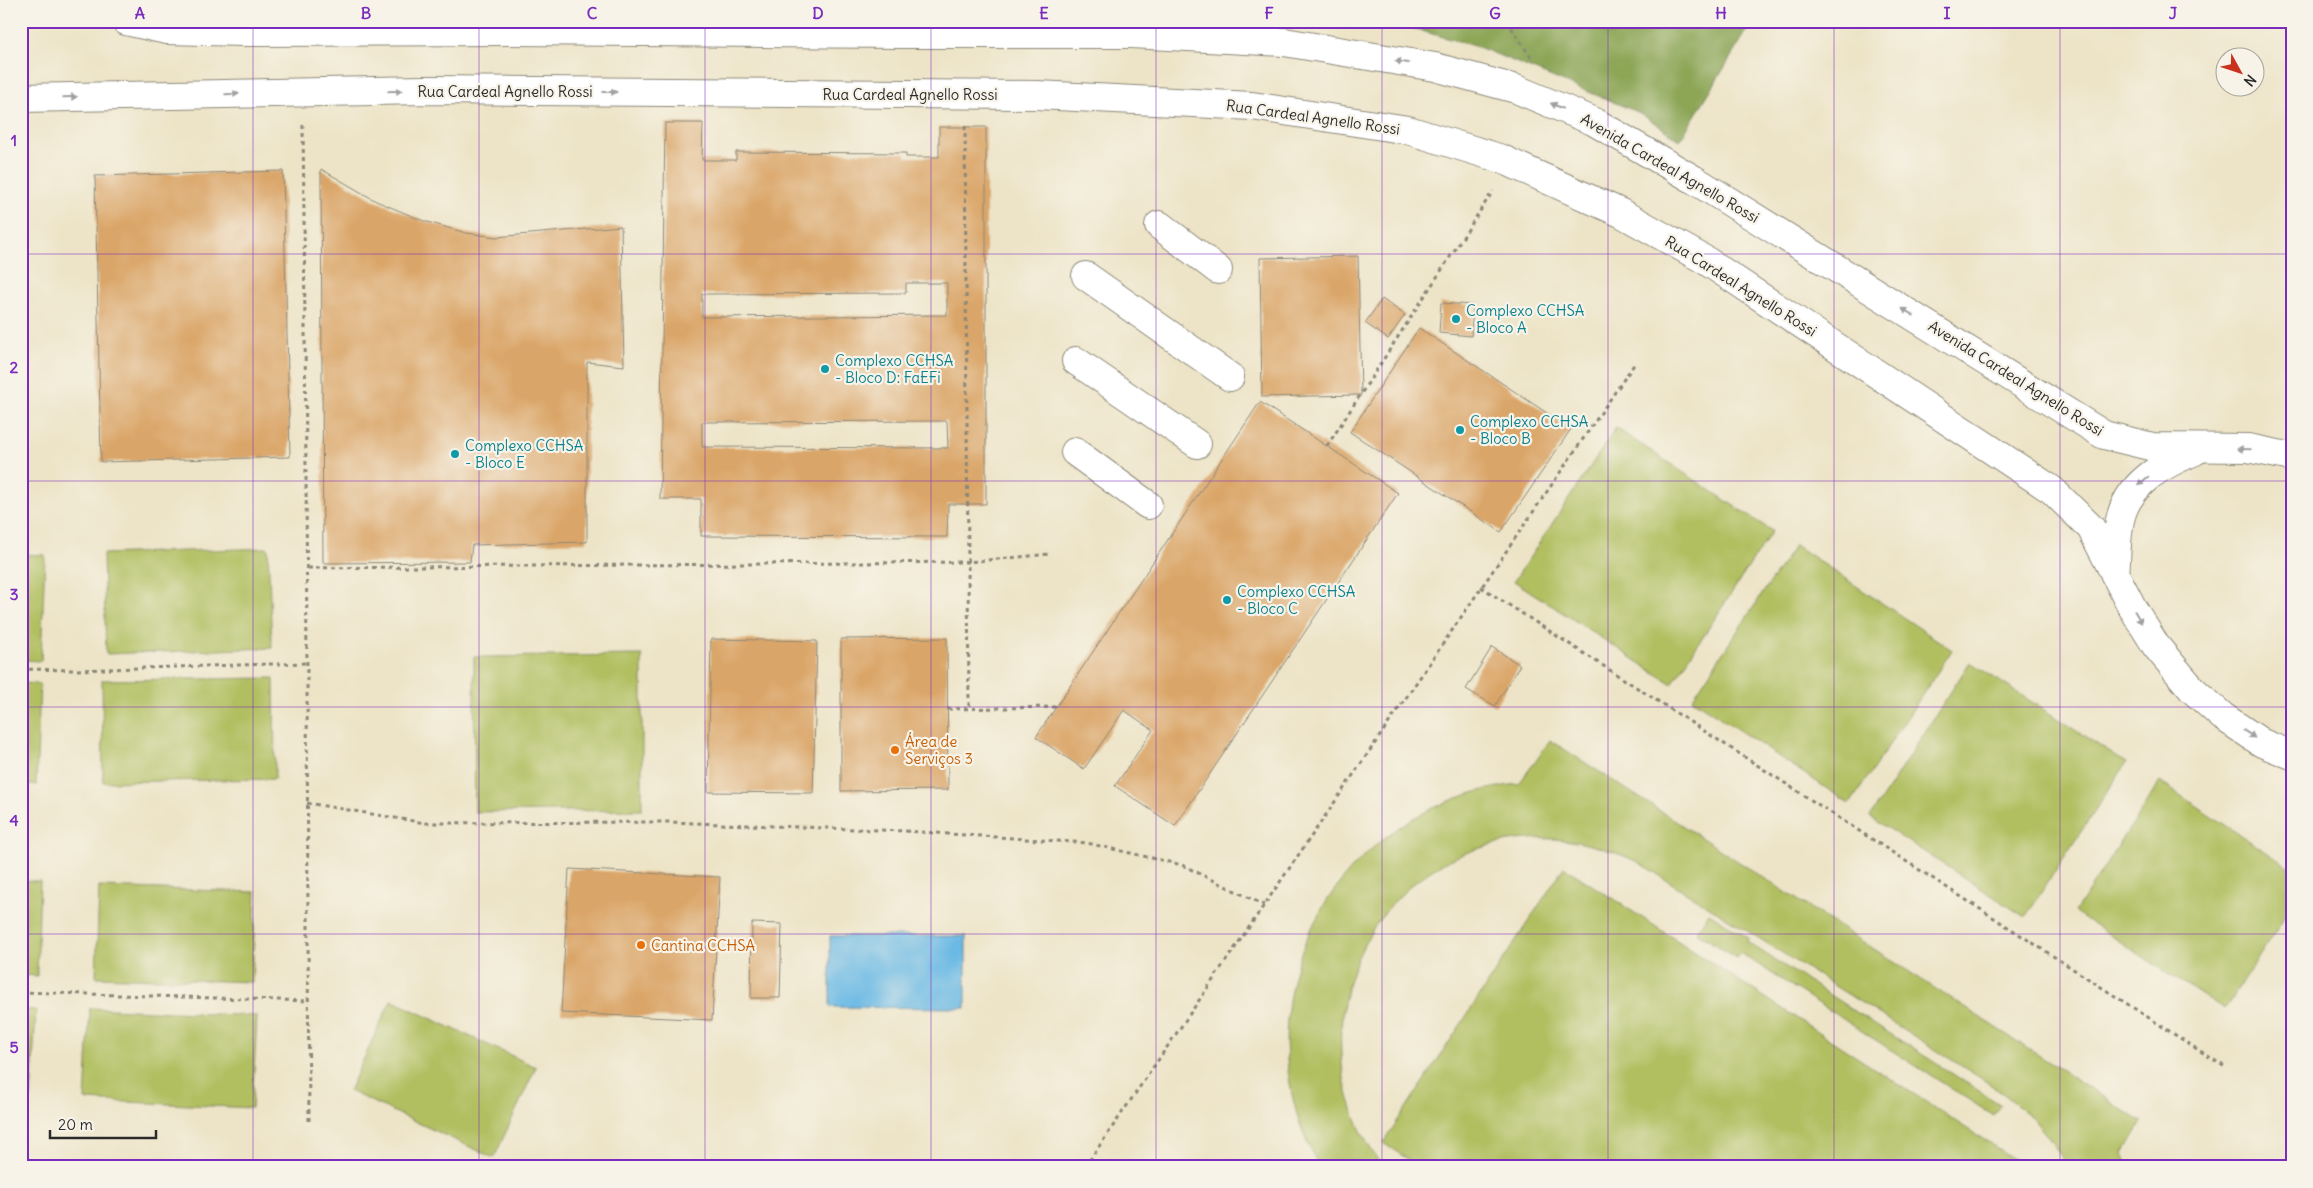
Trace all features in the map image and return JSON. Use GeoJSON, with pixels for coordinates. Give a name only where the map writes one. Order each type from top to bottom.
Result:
{"type":"FeatureCollection","features":[{"type":"Feature","properties":{"kind":"street","name":"Avenida Cardeal Agnello Rossi"},"geometry":{"type":"LineString","coordinates":[[126,21],[168,30],[243,32],[521,31],[1131,34],[1284,42],[1435,67],[1516,88],[1593,121],[1953,339],[2104,435],[2153,448],[2248,448],[2292,457]]}},
{"type":"Feature","properties":{"kind":"street","name":"Rua Cardeal Agnello Rossi"},"geometry":{"type":"LineString","coordinates":[[21,98],[434,90],[1037,95],[1252,106],[1408,130],[1502,159],[1621,213],[1705,260],[2052,490],[2091,528],[2156,646],[2192,689],[2230,722],[2262,743],[2292,755]]}},
{"type":"Feature","properties":{"kind":"street"},"geometry":{"type":"LineString","coordinates":[[1159,225],[1218,270]]}},
{"type":"Feature","properties":{"kind":"street"},"geometry":{"type":"LineString","coordinates":[[1086,276],[1230,377]]}},
{"type":"Feature","properties":{"kind":"street"},"geometry":{"type":"LineString","coordinates":[[1076,361],[1197,444]]}},
{"type":"Feature","properties":{"kind":"street"},"geometry":{"type":"LineString","coordinates":[[2115,574],[2121,516],[2133,490],[2164,464],[2200,449]]}},
{"type":"Feature","properties":{"kind":"street"},"geometry":{"type":"LineString","coordinates":[[1075,452],[1148,505]]}},
{"type":"Feature","properties":{"kind":"path"},"geometry":{"type":"LineString","coordinates":[[1507,21],[1532,58],[1516,88]]}},
{"type":"Feature","properties":{"kind":"path"},"geometry":{"type":"LineString","coordinates":[[303,93],[308,568],[306,664],[309,1124]]}},
{"type":"Feature","properties":{"kind":"path"},"geometry":{"type":"LineString","coordinates":[[965,94],[969,708]]}},
{"type":"Feature","properties":{"kind":"path"},"geometry":{"type":"LineString","coordinates":[[1327,446],[1493,194],[1502,159]]}},
{"type":"Feature","properties":{"kind":"path"},"geometry":{"type":"LineString","coordinates":[[1085,1167],[1635,363]]}},
{"type":"Feature","properties":{"kind":"path"},"geometry":{"type":"LineString","coordinates":[[308,568],[967,562],[1050,554]]}},
{"type":"Feature","properties":{"kind":"path"},"geometry":{"type":"LineString","coordinates":[[1481,587],[2225,1068]]}},
{"type":"Feature","properties":{"kind":"path"},"geometry":{"type":"LineString","coordinates":[[21,669],[75,670],[306,664]]}},
{"type":"Feature","properties":{"kind":"path"},"geometry":{"type":"LineString","coordinates":[[948,709],[1056,707]]}},
{"type":"Feature","properties":{"kind":"path"},"geometry":{"type":"LineString","coordinates":[[307,803],[425,823],[669,822],[905,832],[1087,843],[1182,865],[1264,905]]}},
{"type":"Feature","properties":{"kind":"path"},"geometry":{"type":"LineString","coordinates":[[21,992],[308,1000]]}},
{"type":"Feature","properties":{"kind":"green space"},"geometry":{"type":"Polygon","coordinates":[[[1321,21],[1753,21],[1680,140],[1640,113],[1481,48],[1398,24],[1321,21]]]}},
{"type":"Feature","properties":{"kind":"green space"},"geometry":{"type":"Polygon","coordinates":[[[1616,428],[1772,531],[1672,684],[1514,581],[1616,428]]]}},
{"type":"Feature","properties":{"kind":"green space"},"geometry":{"type":"Polygon","coordinates":[[[1795,545],[1952,650],[1850,804],[1692,699],[1795,545]]]}},
{"type":"Feature","properties":{"kind":"green space"},"geometry":{"type":"Polygon","coordinates":[[[268,548],[272,648],[106,654],[103,554],[268,548]]]}},
{"type":"Feature","properties":{"kind":"green space"},"geometry":{"type":"Polygon","coordinates":[[[21,554],[45,555],[41,661],[21,660],[21,554]]]}},
{"type":"Feature","properties":{"kind":"green space"},"geometry":{"type":"Polygon","coordinates":[[[642,655],[642,810],[475,812],[474,657],[642,655]]]}},
{"type":"Feature","properties":{"kind":"green space"},"geometry":{"type":"Polygon","coordinates":[[[1970,662],[2126,763],[2025,917],[1870,817],[1970,662]]]}},
{"type":"Feature","properties":{"kind":"green space"},"geometry":{"type":"Polygon","coordinates":[[[274,678],[275,779],[103,782],[102,680],[274,678]]]}},
{"type":"Feature","properties":{"kind":"green space"},"geometry":{"type":"Polygon","coordinates":[[[21,683],[40,684],[36,785],[21,785],[21,683]]]}},
{"type":"Feature","properties":{"kind":"green space"},"geometry":{"type":"Polygon","coordinates":[[[1550,740],[2142,1122],[2123,1153],[2128,1167],[2067,1167],[2041,1128],[2008,1097],[1638,862],[1620,854],[1583,843],[1564,840],[1526,839],[1506,841],[1487,846],[1439,866],[1400,896],[1370,934],[1350,978],[1341,1025],[1343,1074],[1357,1122],[1383,1167],[1320,1167],[1308,1144],[1292,1095],[1288,1070],[1287,1017],[1297,967],[1316,920],[1343,879],[1378,843],[1420,815],[1467,795],[1519,784],[1550,740]]]}},
{"type":"Feature","properties":{"kind":"green space"},"geometry":{"type":"Polygon","coordinates":[[[2160,782],[2292,869],[2292,906],[2224,1010],[2075,912],[2160,782]]]}},
{"type":"Feature","properties":{"kind":"green space"},"geometry":{"type":"Polygon","coordinates":[[[1564,867],[2026,1167],[1420,1167],[1383,1143],[1564,867]]]}},
{"type":"Feature","properties":{"kind":"green space"},"geometry":{"type":"Polygon","coordinates":[[[21,881],[40,881],[37,976],[21,975],[21,881]]]}},
{"type":"Feature","properties":{"kind":"green space"},"geometry":{"type":"Polygon","coordinates":[[[99,887],[256,892],[252,982],[96,977],[99,887]]]}},
{"type":"Feature","properties":{"kind":"green space"},"geometry":{"type":"Polygon","coordinates":[[[1709,913],[1749,938],[1747,942],[2001,1105],[1994,1116],[1740,953],[1736,958],[1696,932],[1709,913]]]}},
{"type":"Feature","properties":{"kind":"green space"},"geometry":{"type":"Polygon","coordinates":[[[391,1000],[536,1067],[494,1158],[349,1091],[391,1000]]]}},
{"type":"Feature","properties":{"kind":"green space"},"geometry":{"type":"Polygon","coordinates":[[[90,1008],[257,1016],[252,1108],[85,1100],[90,1008]]]}},
{"type":"Feature","properties":{"kind":"green space"},"geometry":{"type":"Polygon","coordinates":[[[21,1009],[36,1010],[31,1098],[21,1097],[21,1009]]]}},
{"type":"Feature","properties":{"kind":"water"},"geometry":{"type":"Polygon","coordinates":[[[830,936],[966,936],[966,1008],[830,1007],[830,936]]]}},
{"type":"Feature","properties":{"kind":"building"},"geometry":{"type":"Polygon","coordinates":[[[665,123],[703,123],[702,160],[736,160],[736,152],[906,153],[906,157],[939,157],[939,127],[986,127],[986,504],[948,504],[947,537],[701,536],[701,499],[660,499],[665,123]],[[906,283],[906,293],[702,294],[702,317],[947,315],[947,283],[906,283]],[[947,421],[702,422],[702,447],[948,448],[947,421]]]}},
{"type":"Feature","properties":{"kind":"building","name":"Complexo CCHSA - Bloco E"},"geometry":{"type":"Polygon","coordinates":[[[321,169],[376,201],[424,221],[466,233],[496,237],[621,226],[624,366],[587,362],[587,542],[472,545],[470,562],[323,563],[321,169]]]}},
{"type":"Feature","properties":{"kind":"building"},"geometry":{"type":"Polygon","coordinates":[[[283,171],[290,457],[101,462],[95,176],[283,171]]]}},
{"type":"Feature","properties":{"kind":"building"},"geometry":{"type":"Polygon","coordinates":[[[1358,256],[1361,395],[1262,397],[1260,258],[1358,256]]]}},
{"type":"Feature","properties":{"kind":"building"},"geometry":{"type":"Polygon","coordinates":[[[1382,299],[1405,315],[1388,339],[1365,323],[1382,299]]]}},
{"type":"Feature","properties":{"kind":"building","name":"Complexo CCHSA - Bloco A"},"geometry":{"type":"Polygon","coordinates":[[[1441,303],[1473,305],[1471,336],[1439,333],[1441,303]]]}},
{"type":"Feature","properties":{"kind":"building","name":"Complexo CCHSA - Bloco B"},"geometry":{"type":"Polygon","coordinates":[[[1419,328],[1571,429],[1501,532],[1350,432],[1419,328]]]}},
{"type":"Feature","properties":{"kind":"building","name":"Complexo CCHSA - Bloco C"},"geometry":{"type":"Polygon","coordinates":[[[1260,402],[1398,493],[1175,826],[1115,786],[1153,730],[1124,710],[1084,769],[1036,737],[1260,402]]]}},
{"type":"Feature","properties":{"kind":"building","name":"Área de Serviços 3"},"geometry":{"type":"Polygon","coordinates":[[[947,638],[948,790],[841,791],[841,639],[947,638]]]}},
{"type":"Feature","properties":{"kind":"building"},"geometry":{"type":"Polygon","coordinates":[[[711,639],[817,641],[813,793],[708,792],[711,639]]]}},
{"type":"Feature","properties":{"kind":"building"},"geometry":{"type":"Polygon","coordinates":[[[1492,647],[1520,665],[1495,706],[1466,689],[1492,647]]]}},
{"type":"Feature","properties":{"kind":"building","name":"Cantina CCHSA"},"geometry":{"type":"Polygon","coordinates":[[[569,869],[720,877],[712,1020],[561,1013],[569,869]]]}},
{"type":"Feature","properties":{"kind":"building"},"geometry":{"type":"Polygon","coordinates":[[[752,923],[782,924],[780,998],[751,998],[752,923]]]}},
{"type":"Feature","properties":{"kind":"place","name":"Complexo CCHSA - Bloco A"},"geometry":{"type":"Point","coordinates":[1456,319]}},
{"type":"Feature","properties":{"kind":"place","name":"Complexo CCHSA - Bloco D: FaEFi"},"geometry":{"type":"Point","coordinates":[825,369]}},
{"type":"Feature","properties":{"kind":"place","name":"Complexo CCHSA - Bloco B"},"geometry":{"type":"Point","coordinates":[1460,430]}},
{"type":"Feature","properties":{"kind":"place","name":"Complexo CCHSA - Bloco E"},"geometry":{"type":"Point","coordinates":[455,454]}},
{"type":"Feature","properties":{"kind":"place","name":"Complexo CCHSA - Bloco C"},"geometry":{"type":"Point","coordinates":[1227,600]}},
{"type":"Feature","properties":{"kind":"place","name":"Área de Serviços 3"},"geometry":{"type":"Point","coordinates":[895,750]}},
{"type":"Feature","properties":{"kind":"place","name":"Cantina CCHSA"},"geometry":{"type":"Point","coordinates":[641,945]}}]}
